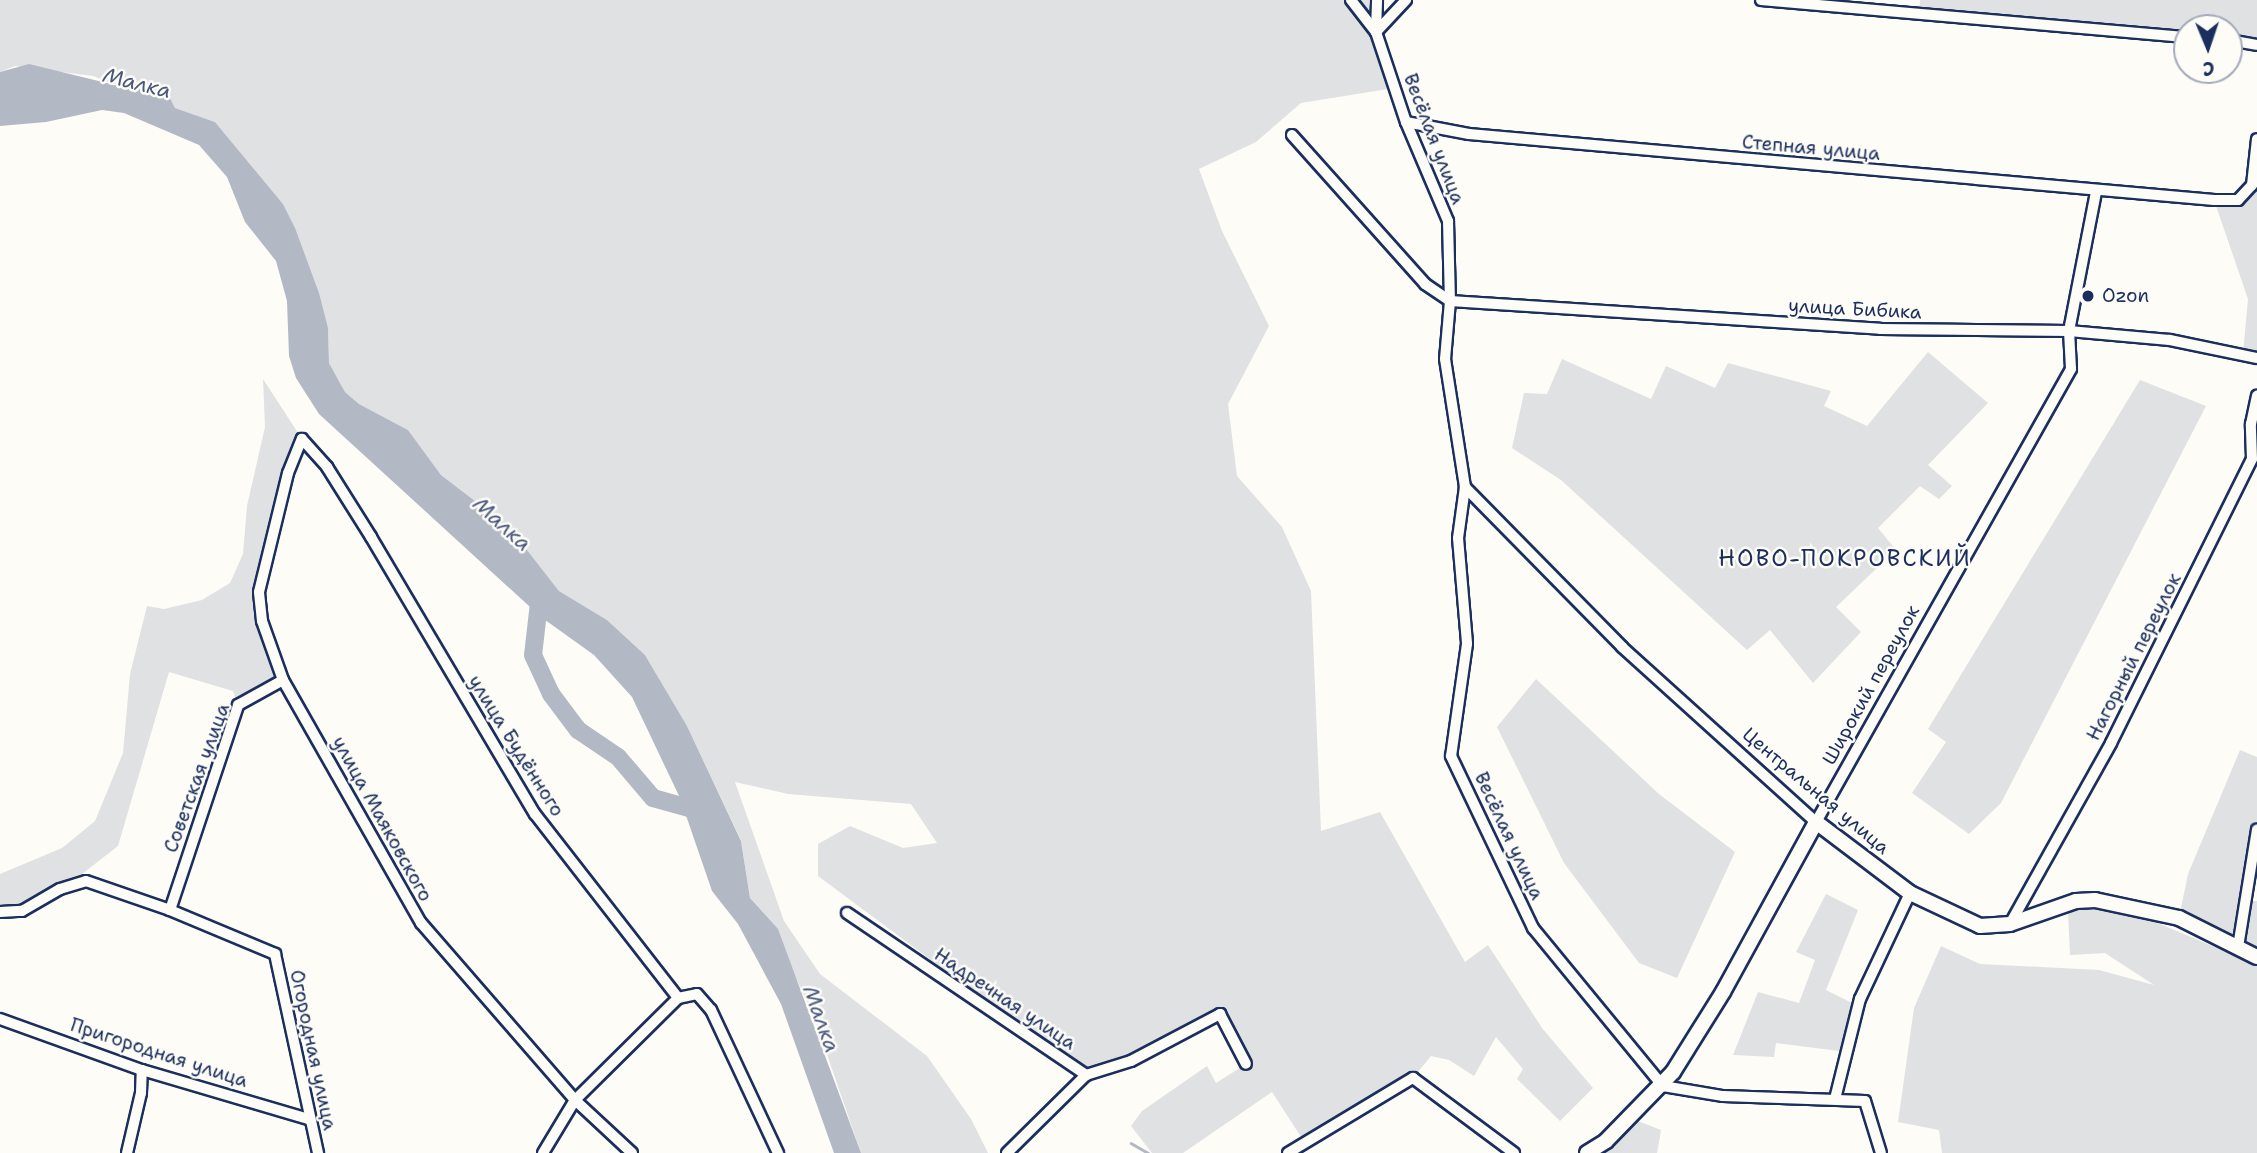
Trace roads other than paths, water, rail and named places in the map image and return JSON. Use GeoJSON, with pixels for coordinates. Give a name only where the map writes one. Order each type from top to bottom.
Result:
{"type":"FeatureCollection","features":[{"type":"Feature","properties":{"kind":"street","name":"Весёлая улица"},"geometry":{"type":"LineString","coordinates":[[1351,0],[1376,32],[1406,122],[1448,221],[1450,301],[1445,359],[1465,487],[1458,538],[1467,645],[1451,756],[1533,928],[1663,1086]]}},
{"type":"Feature","properties":{"kind":"street"},"geometry":{"type":"LineString","coordinates":[[1376,32],[1377,0]]}},
{"type":"Feature","properties":{"kind":"street"},"geometry":{"type":"LineString","coordinates":[[1376,32],[1406,0]]}},
{"type":"Feature","properties":{"kind":"street"},"geometry":{"type":"LineString","coordinates":[[1761,0],[2173,36]]}},
{"type":"Feature","properties":{"kind":"street","name":"Степная улица"},"geometry":{"type":"LineString","coordinates":[[1406,122],[1469,134],[2096,192],[2214,200],[2238,200],[2252,185],[2257,139]]}},
{"type":"Feature","properties":{"kind":"street"},"geometry":{"type":"LineString","coordinates":[[1292,135],[1425,284],[1450,301]]}},
{"type":"Feature","properties":{"kind":"street","name":"Широкий переулок"},"geometry":{"type":"LineString","coordinates":[[1587,1153],[1663,1086],[1724,992],[1816,822],[2071,369],[2069,331],[2096,192]]}},
{"type":"Feature","properties":{"kind":"street","name":"улица Бибика"},"geometry":{"type":"LineString","coordinates":[[1450,301],[1880,329],[2069,331],[2170,340],[2257,358]]}},
{"type":"Feature","properties":{"kind":"street","name":"Нагорный переулок"},"geometry":{"type":"LineString","coordinates":[[2010,924],[2111,743],[2252,459],[2251,424],[2257,396]]}},
{"type":"Feature","properties":{"kind":"street","name":"улица Маяковского"},"geometry":{"type":"LineString","coordinates":[[302,439],[288,473],[259,592],[262,621],[283,680],[421,923],[575,1100],[632,1153]]}},
{"type":"Feature","properties":{"kind":"street","name":"улица Будённого"},"geometry":{"type":"LineString","coordinates":[[302,439],[327,467],[371,537],[535,814],[678,998]]}},
{"type":"Feature","properties":{"kind":"street","name":"Центральная улица"},"geometry":{"type":"LineString","coordinates":[[1465,487],[1622,647],[1816,822],[1910,893],[1980,926],[2010,924],[2076,901],[2095,900],[2160,911],[2257,957]]}},
{"type":"Feature","properties":{"kind":"street","name":"Советская улица"},"geometry":{"type":"LineString","coordinates":[[170,910],[238,705],[283,680]]}},
{"type":"Feature","properties":{"kind":"street"},"geometry":{"type":"LineString","coordinates":[[2238,947],[2257,830]]}},
{"type":"Feature","properties":{"kind":"street"},"geometry":{"type":"LineString","coordinates":[[0,912],[22,911],[60,889],[86,881],[170,910]]}},
{"type":"Feature","properties":{"kind":"street"},"geometry":{"type":"LineString","coordinates":[[1835,1099],[1860,999],[1910,893]]}},
{"type":"Feature","properties":{"kind":"street","name":"Огородная улица"},"geometry":{"type":"LineString","coordinates":[[170,910],[275,954],[308,1119],[318,1153]]}},
{"type":"Feature","properties":{"kind":"street","name":"Надречная улица"},"geometry":{"type":"LineString","coordinates":[[846,913],[1086,1075],[1011,1144],[1007,1153]]}},
{"type":"Feature","properties":{"kind":"street"},"geometry":{"type":"LineString","coordinates":[[543,1153],[575,1100],[678,998],[698,994],[711,1010],[778,1153]]}},
{"type":"Feature","properties":{"kind":"street"},"geometry":{"type":"LineString","coordinates":[[1086,1075],[1131,1060],[1220,1014],[1246,1064]]}},
{"type":"Feature","properties":{"kind":"street","name":"Пригородная улица"},"geometry":{"type":"LineString","coordinates":[[0,1019],[142,1070],[308,1119]]}},
{"type":"Feature","properties":{"kind":"street"},"geometry":{"type":"LineString","coordinates":[[127,1153],[141,1093],[142,1070]]}},
{"type":"Feature","properties":{"kind":"street"},"geometry":{"type":"LineString","coordinates":[[1288,1153],[1413,1078],[1514,1153]]}},
{"type":"Feature","properties":{"kind":"street"},"geometry":{"type":"LineString","coordinates":[[1663,1086],[1723,1096],[1865,1101],[1881,1153]]}},
{"type":"Feature","properties":{"kind":"water","name":"Малка"},"geometry":{"type":"Polygon","coordinates":[[[29,64],[119,86],[149,82],[168,94],[175,108],[215,122],[283,204],[295,228],[319,293],[328,328],[329,363],[345,392],[359,404],[408,430],[441,475],[509,527],[559,591],[607,620],[645,655],[687,726],[741,841],[750,898],[778,929],[861,1153],[834,1153],[781,1004],[738,924],[712,891],[680,798],[632,697],[594,655],[541,617],[319,414],[296,378],[289,356],[287,301],[276,261],[245,222],[227,177],[199,145],[124,113],[102,110],[46,122],[0,126],[0,72],[29,64]]]}},
{"type":"Feature","properties":{"kind":"waterway"},"geometry":{"type":"LineString","coordinates":[[540,594],[533,655],[551,694],[578,730],[618,757],[653,798],[696,810]]}},
{"type":"Feature","properties":{"kind":"waterway"},"geometry":{"type":"LineString","coordinates":[[1131,1143],[1148,1153]]}},
{"type":"Feature","properties":{"kind":"place","name":"Ozon"},"geometry":{"type":"Point","coordinates":[2088,296]}},
{"type":"Feature","properties":{"kind":"district","name":"НОВО-ПОКРОВСКИЙ"},"geometry":{"type":"Point","coordinates":[1845,558]}}]}
